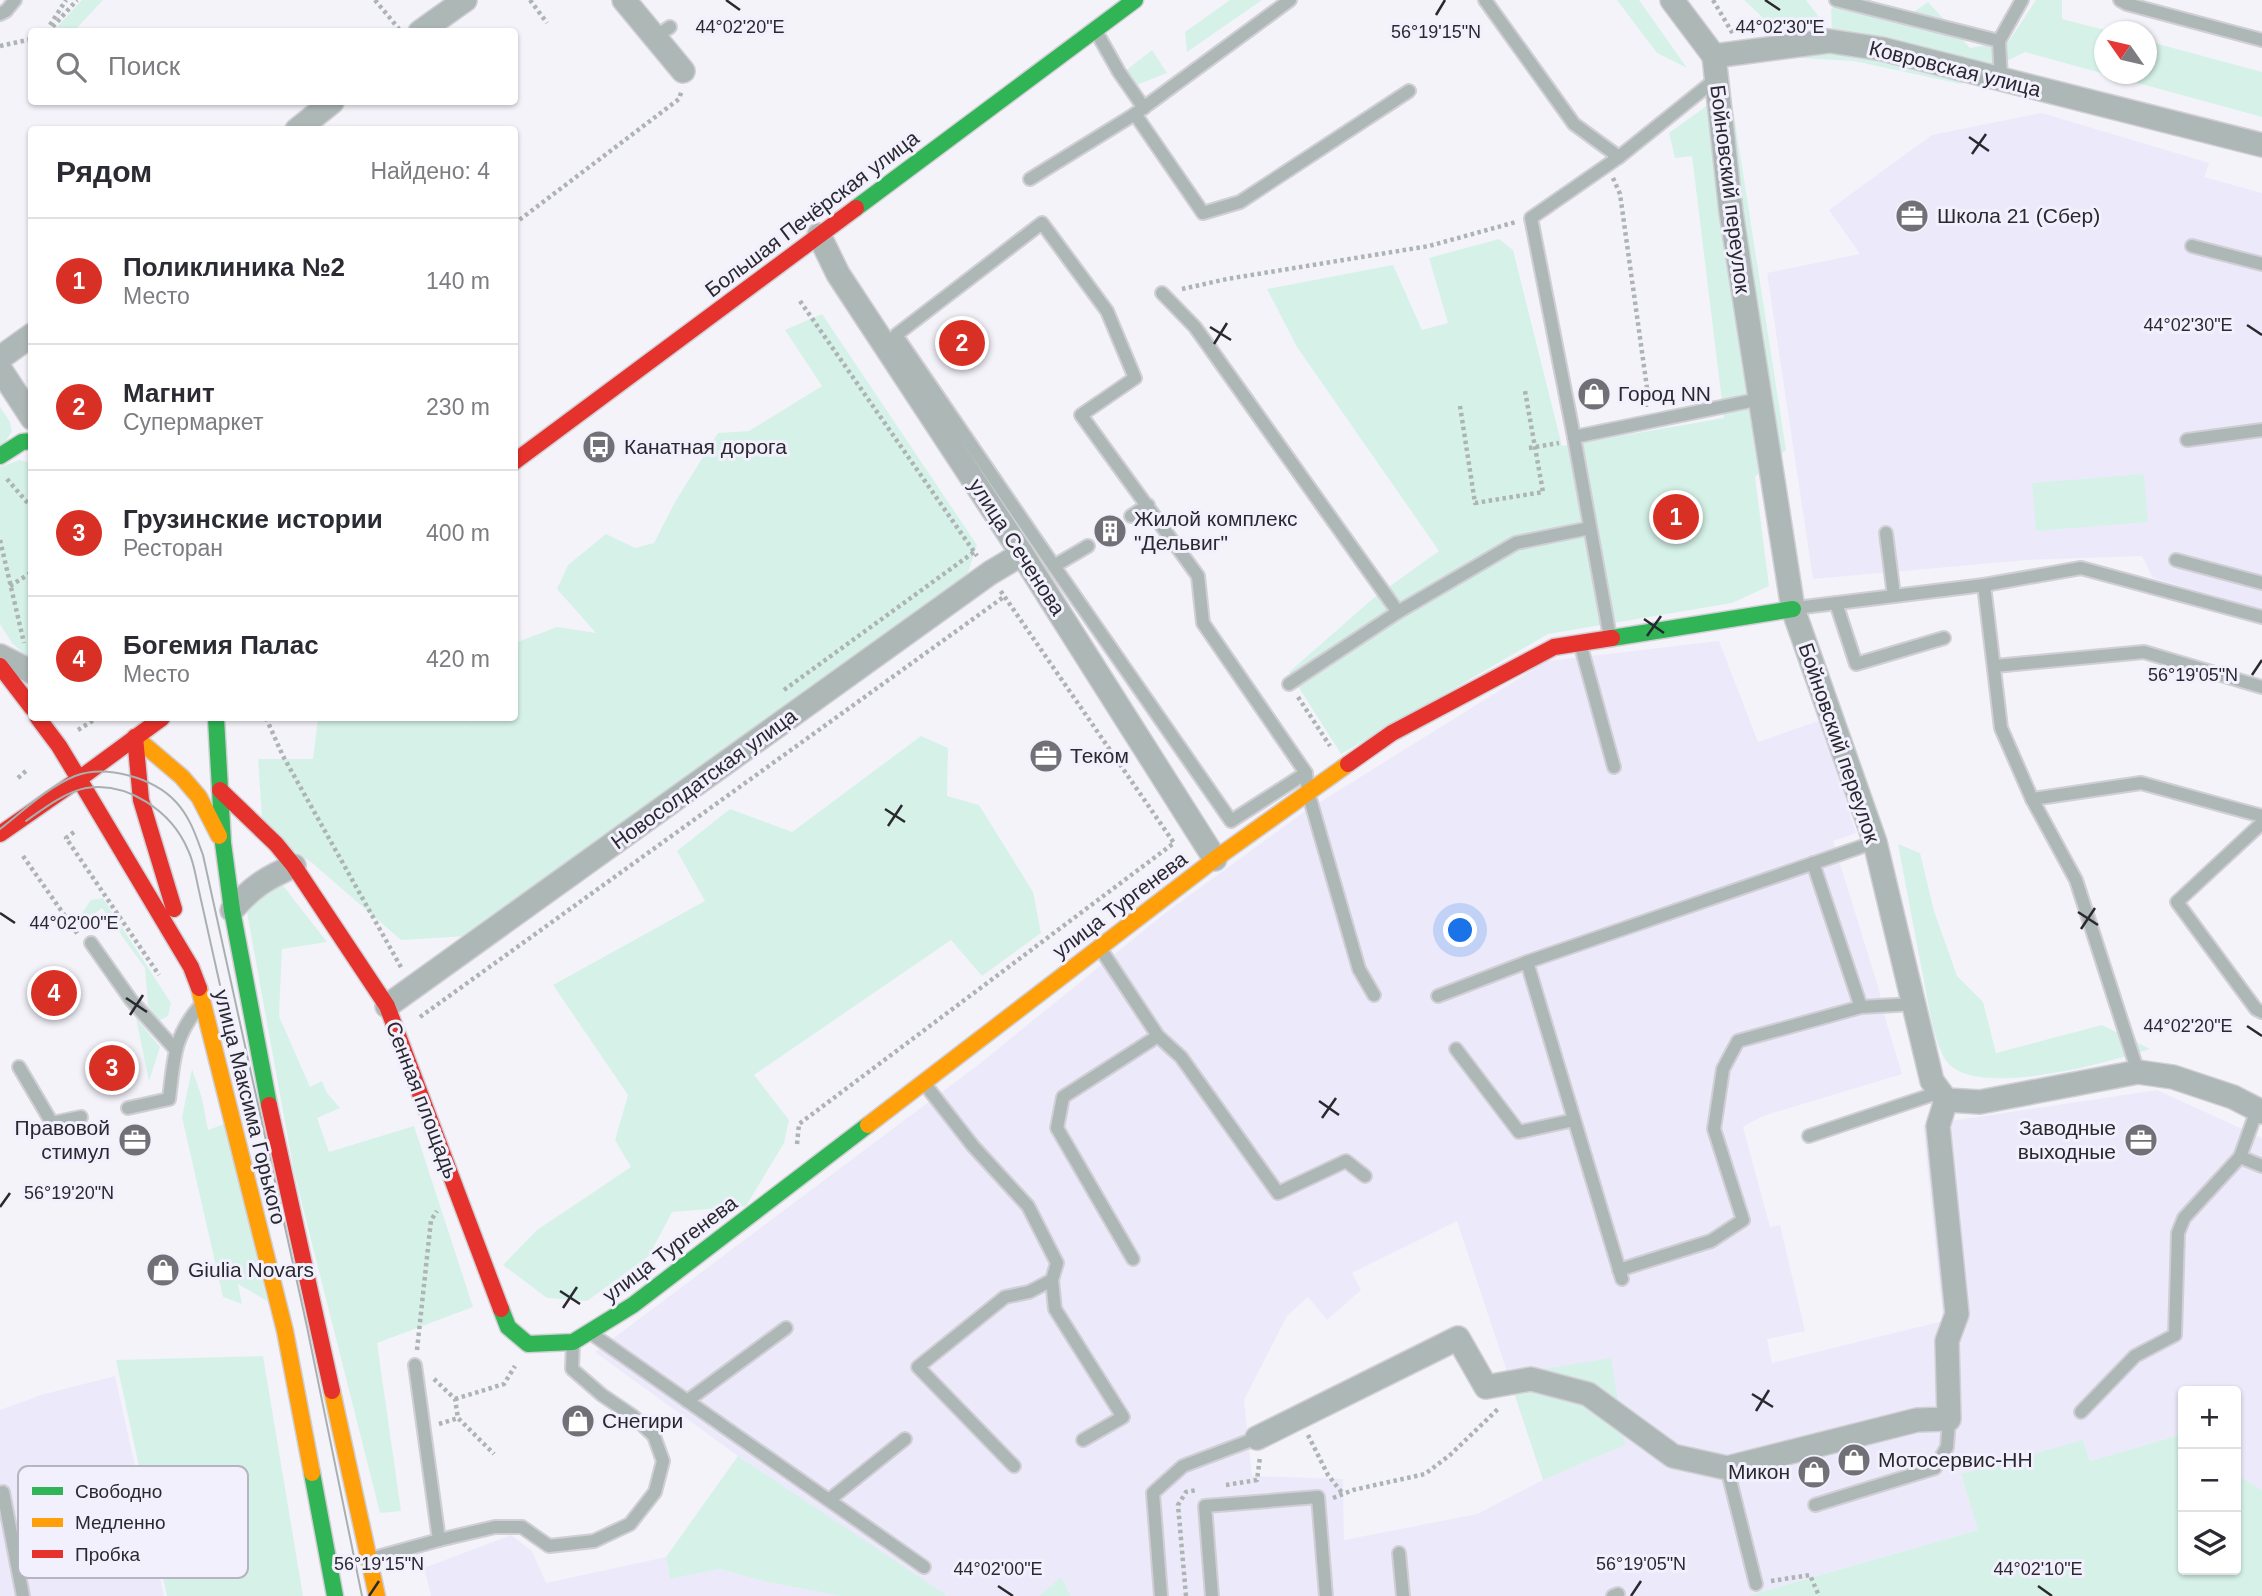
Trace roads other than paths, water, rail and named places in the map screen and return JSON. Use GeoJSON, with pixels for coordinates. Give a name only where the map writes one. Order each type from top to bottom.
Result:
{"type":"FeatureCollection","features":[{"type":"Feature","properties":{"kind":"main road","name":"Большая Печёрская улица"},"geometry":{"type":"LineString","coordinates":[[518,459],[1135,0]]}},
{"type":"Feature","properties":{"kind":"main road"},"geometry":{"type":"LineString","coordinates":[[0,456],[27,441]]}},
{"type":"Feature","properties":{"kind":"main road","name":"улица Тургенева"},"geometry":{"type":"LineString","coordinates":[[573,1342],[633,1305],[1215,859],[1392,733],[1554,646],[1793,609]]}},
{"type":"Feature","properties":{"kind":"main road"},"geometry":{"type":"LineString","coordinates":[[0,666],[28,703]]}},
{"type":"Feature","properties":{"kind":"main road"},"geometry":{"type":"LineString","coordinates":[[40,721],[79,779]]}},
{"type":"Feature","properties":{"kind":"main road"},"geometry":{"type":"LineString","coordinates":[[0,834],[158,721]]}},
{"type":"Feature","properties":{"kind":"main road","name":"улица Максима Горького"},"geometry":{"type":"LineString","coordinates":[[216,721],[223,843],[232,910],[274,1132],[377,1596]]}},
{"type":"Feature","properties":{"kind":"main road"},"geometry":{"type":"LineString","coordinates":[[135,737],[141,800],[191,967]]}},
{"type":"Feature","properties":{"kind":"main road","name":"улица Максима Горького"},"geometry":{"type":"LineString","coordinates":[[135,737],[182,777],[199,797],[223,843]]}},
{"type":"Feature","properties":{"kind":"main road","name":"улица Максима Горького"},"geometry":{"type":"LineString","coordinates":[[79,779],[191,967],[204,1001],[285,1331],[335,1596]]}},
{"type":"Feature","properties":{"kind":"main road","name":"Сенная площадь"},"geometry":{"type":"LineString","coordinates":[[220,790],[276,844],[294,866],[387,1006],[508,1327],[527,1343],[573,1342]]}},
{"type":"Feature","properties":{"kind":"street"},"geometry":{"type":"LineString","coordinates":[[426,28],[465,0]]}},
{"type":"Feature","properties":{"kind":"street"},"geometry":{"type":"LineString","coordinates":[[624,0],[663,32],[683,71]]}},
{"type":"Feature","properties":{"kind":"street"},"geometry":{"type":"LineString","coordinates":[[1672,0],[1715,68]]}},
{"type":"Feature","properties":{"kind":"street","name":"Ковровская улица"},"geometry":{"type":"LineString","coordinates":[[1715,68],[1745,52],[1829,41],[1882,49],[2262,145]]}},
{"type":"Feature","properties":{"kind":"street","name":"Бойновский переулок"},"geometry":{"type":"LineString","coordinates":[[1715,68],[1731,212],[1793,609],[1875,842],[1932,1081],[1943,1096]]}},
{"type":"Feature","properties":{"kind":"street"},"geometry":{"type":"LineString","coordinates":[[302,126],[328,105]]}},
{"type":"Feature","properties":{"kind":"street","name":"улица Сеченова"},"geometry":{"type":"LineString","coordinates":[[818,235],[838,274],[1022,554],[1215,859]]}},
{"type":"Feature","properties":{"kind":"street"},"geometry":{"type":"LineString","coordinates":[[28,338],[2,356],[28,411]]}},
{"type":"Feature","properties":{"kind":"street","name":"Новосолдатская улица"},"geometry":{"type":"LineString","coordinates":[[387,1006],[990,573],[1022,554]]}},
{"type":"Feature","properties":{"kind":"street"},"geometry":{"type":"LineString","coordinates":[[0,656],[28,670]]}},
{"type":"Feature","properties":{"kind":"street"},"geometry":{"type":"LineString","coordinates":[[232,910],[250,889],[294,866]]}},
{"type":"Feature","properties":{"kind":"street"},"geometry":{"type":"LineString","coordinates":[[1256,1438],[1458,1338],[1486,1387],[1531,1379],[1588,1394],[1673,1456],[1727,1468],[1917,1420],[1949,1419],[1947,1341],[1957,1314],[1938,1126],[1943,1096],[1980,1102],[2138,1072],[2174,1077],[2233,1097],[2260,1111]]}},
{"type":"Feature","properties":{"kind":"lane"},"geometry":{"type":"LineString","coordinates":[[0,14],[15,0]]}},
{"type":"Feature","properties":{"kind":"lane"},"geometry":{"type":"LineString","coordinates":[[1030,178],[1140,111],[1290,0]]}},
{"type":"Feature","properties":{"kind":"lane"},"geometry":{"type":"LineString","coordinates":[[1485,0],[1574,124],[1619,157]]}},
{"type":"Feature","properties":{"kind":"lane"},"geometry":{"type":"LineString","coordinates":[[1836,0],[1999,41]]}},
{"type":"Feature","properties":{"kind":"lane"},"geometry":{"type":"LineString","coordinates":[[2001,79],[1999,41],[2022,0]]}},
{"type":"Feature","properties":{"kind":"lane"},"geometry":{"type":"LineString","coordinates":[[2120,0],[2262,40]]}},
{"type":"Feature","properties":{"kind":"lane"},"geometry":{"type":"LineString","coordinates":[[1095,30],[1140,111],[1203,213],[1240,202],[1409,91]]}},
{"type":"Feature","properties":{"kind":"lane"},"geometry":{"type":"LineString","coordinates":[[1611,638],[1531,218],[1619,157],[1715,68]]}},
{"type":"Feature","properties":{"kind":"lane"},"geometry":{"type":"LineString","coordinates":[[1306,773],[1231,821],[896,335],[1042,223],[1107,311],[1135,378],[1081,415],[1198,576],[1203,623],[1306,773],[1308,792],[1359,969],[1374,995]]}},
{"type":"Feature","properties":{"kind":"lane"},"geometry":{"type":"LineString","coordinates":[[2192,246],[2262,264]]}},
{"type":"Feature","properties":{"kind":"lane"},"geometry":{"type":"LineString","coordinates":[[1162,293],[1195,327],[1398,612]]}},
{"type":"Feature","properties":{"kind":"lane"},"geometry":{"type":"LineString","coordinates":[[1574,439],[1760,399]]}},
{"type":"Feature","properties":{"kind":"lane"},"geometry":{"type":"LineString","coordinates":[[2187,440],[2262,430]]}},
{"type":"Feature","properties":{"kind":"lane"},"geometry":{"type":"LineString","coordinates":[[1130,516],[1148,505]]}},
{"type":"Feature","properties":{"kind":"lane"},"geometry":{"type":"LineString","coordinates":[[1289,684],[1398,612],[1516,543],[1590,528]]}},
{"type":"Feature","properties":{"kind":"lane"},"geometry":{"type":"LineString","coordinates":[[1886,533],[1894,596]]}},
{"type":"Feature","properties":{"kind":"lane"},"geometry":{"type":"LineString","coordinates":[[1054,566],[1088,546]]}},
{"type":"Feature","properties":{"kind":"lane"},"geometry":{"type":"LineString","coordinates":[[2176,560],[2262,583]]}},
{"type":"Feature","properties":{"kind":"lane"},"geometry":{"type":"LineString","coordinates":[[1793,609],[1984,585],[2081,568],[2262,617]]}},
{"type":"Feature","properties":{"kind":"lane"},"geometry":{"type":"LineString","coordinates":[[1984,585],[2001,729],[2032,799],[2076,880],[2138,1072]]}},
{"type":"Feature","properties":{"kind":"lane"},"geometry":{"type":"LineString","coordinates":[[1836,603],[1856,664],[1944,638]]}},
{"type":"Feature","properties":{"kind":"lane"},"geometry":{"type":"LineString","coordinates":[[1580,642],[1614,767]]}},
{"type":"Feature","properties":{"kind":"lane"},"geometry":{"type":"LineString","coordinates":[[1995,666],[2144,652],[2262,687]]}},
{"type":"Feature","properties":{"kind":"lane"},"geometry":{"type":"LineString","coordinates":[[2032,799],[2141,783],[2262,816]]}},
{"type":"Feature","properties":{"kind":"lane"},"geometry":{"type":"LineString","coordinates":[[2262,823],[2177,902],[2256,1009],[2262,1012]]}},
{"type":"Feature","properties":{"kind":"lane"},"geometry":{"type":"LineString","coordinates":[[1438,996],[1527,962],[1875,842]]}},
{"type":"Feature","properties":{"kind":"lane"},"geometry":{"type":"LineString","coordinates":[[1813,863],[1861,1007]]}},
{"type":"Feature","properties":{"kind":"lane"},"geometry":{"type":"LineString","coordinates":[[91,943],[131,1000],[175,1049]]}},
{"type":"Feature","properties":{"kind":"lane"},"geometry":{"type":"LineString","coordinates":[[1099,948],[1158,1036],[1181,1057],[1278,1193],[1346,1161],[1365,1176]]}},
{"type":"Feature","properties":{"kind":"lane"},"geometry":{"type":"LineString","coordinates":[[1527,962],[1621,1274],[1711,1241],[1743,1220],[1714,1129],[1723,1069],[1738,1041],[1861,1007],[1914,1004]]}},
{"type":"Feature","properties":{"kind":"lane"},"geometry":{"type":"LineString","coordinates":[[128,1108],[169,1099],[175,1049],[184,1025],[204,1001]]}},
{"type":"Feature","properties":{"kind":"lane"},"geometry":{"type":"LineString","coordinates":[[1133,1259],[1057,1128],[1063,1097],[1158,1036]]}},
{"type":"Feature","properties":{"kind":"lane"},"geometry":{"type":"LineString","coordinates":[[1456,1049],[1519,1132],[1574,1120]]}},
{"type":"Feature","properties":{"kind":"lane"},"geometry":{"type":"LineString","coordinates":[[19,1068],[52,1123],[81,1117]]}},
{"type":"Feature","properties":{"kind":"lane"},"geometry":{"type":"LineString","coordinates":[[924,1082],[973,1146],[1028,1206],[1057,1263],[1052,1280],[1055,1309],[1123,1417],[1083,1440]]}},
{"type":"Feature","properties":{"kind":"lane"},"geometry":{"type":"LineString","coordinates":[[1809,1136],[1943,1096]]}},
{"type":"Feature","properties":{"kind":"lane"},"geometry":{"type":"LineString","coordinates":[[2081,1412],[2135,1356],[2175,1335],[2178,1233],[2183,1218],[2240,1157],[2260,1111]]}},
{"type":"Feature","properties":{"kind":"lane"},"geometry":{"type":"LineString","coordinates":[[2240,1157],[2262,1166]]}},
{"type":"Feature","properties":{"kind":"lane"},"geometry":{"type":"LineString","coordinates":[[1014,1466],[918,1367],[1005,1297],[1028,1292],[1052,1280]]}},
{"type":"Feature","properties":{"kind":"lane"},"geometry":{"type":"LineString","coordinates":[[687,1401],[786,1328]]}},
{"type":"Feature","properties":{"kind":"lane"},"geometry":{"type":"LineString","coordinates":[[589,1332],[924,1567]]}},
{"type":"Feature","properties":{"kind":"lane"},"geometry":{"type":"LineString","coordinates":[[369,1559],[495,1527],[522,1527],[549,1546],[594,1541],[630,1524],[655,1492],[663,1461],[654,1436],[633,1416],[602,1395],[572,1369],[573,1342]]}},
{"type":"Feature","properties":{"kind":"lane"},"geometry":{"type":"LineString","coordinates":[[416,1372],[439,1540]]}},
{"type":"Feature","properties":{"kind":"lane"},"geometry":{"type":"LineString","coordinates":[[1815,1505],[1935,1468],[1947,1447],[1949,1419]]}},
{"type":"Feature","properties":{"kind":"lane"},"geometry":{"type":"LineString","coordinates":[[1161,1596],[1153,1493],[1183,1466],[1256,1438]]}},
{"type":"Feature","properties":{"kind":"lane"},"geometry":{"type":"LineString","coordinates":[[829,1500],[905,1439]]}},
{"type":"Feature","properties":{"kind":"lane"},"geometry":{"type":"LineString","coordinates":[[1727,1468],[1756,1584]]}},
{"type":"Feature","properties":{"kind":"lane"},"geometry":{"type":"LineString","coordinates":[[0,1493],[3,1492],[18,1570]]}},
{"type":"Feature","properties":{"kind":"lane"},"geometry":{"type":"LineString","coordinates":[[1212,1596],[1205,1506],[1318,1497],[1325,1596]]}},
{"type":"Feature","properties":{"kind":"lane"},"geometry":{"type":"LineString","coordinates":[[1399,1553],[1404,1596]]}},
{"type":"Feature","properties":{"kind":"lane"},"geometry":{"type":"LineString","coordinates":[[20,1578],[23,1596]]}},
{"type":"Feature","properties":{"kind":"tram line"},"geometry":{"type":"LineString","coordinates":[[0,829],[55,786],[75,776],[101,772],[129,776],[155,786],[176,802],[192,827],[203,855],[307,1327],[362,1596]]}},
{"type":"Feature","properties":{"kind":"tram line"},"geometry":{"type":"LineString","coordinates":[[26,821],[62,797],[86,788],[117,789],[147,802],[160,812],[181,836],[192,860],[220,985]]}},
{"type":"Feature","properties":{"kind":"place","name":"Школа 21 (Сбер)"},"geometry":{"type":"Point","coordinates":[1912,216]}},
{"type":"Feature","properties":{"kind":"place","name":"Магнит"},"geometry":{"type":"Point","coordinates":[962,343]}},
{"type":"Feature","properties":{"kind":"place","name":"Город NN"},"geometry":{"type":"Point","coordinates":[1594,394]}},
{"type":"Feature","properties":{"kind":"place","name":"Канатная дорога"},"geometry":{"type":"Point","coordinates":[599,447]}},
{"type":"Feature","properties":{"kind":"place","name":"Поликлиника №2"},"geometry":{"type":"Point","coordinates":[1676,517]}},
{"type":"Feature","properties":{"kind":"place","name":"Жилой комплекс \"Дельвиг\""},"geometry":{"type":"Point","coordinates":[1110,531]}},
{"type":"Feature","properties":{"kind":"place","name":"Теком"},"geometry":{"type":"Point","coordinates":[1046,756]}},
{"type":"Feature","properties":{"kind":"place","name":"Богемия Палас"},"geometry":{"type":"Point","coordinates":[54,993]}},
{"type":"Feature","properties":{"kind":"place","name":"Грузинские истории"},"geometry":{"type":"Point","coordinates":[112,1068]}},
{"type":"Feature","properties":{"kind":"place","name":"Правовой стимул"},"geometry":{"type":"Point","coordinates":[135,1140]}},
{"type":"Feature","properties":{"kind":"place","name":"Заводные выходные"},"geometry":{"type":"Point","coordinates":[2141,1140]}},
{"type":"Feature","properties":{"kind":"place","name":"Giulia Novars"},"geometry":{"type":"Point","coordinates":[163,1270]}},
{"type":"Feature","properties":{"kind":"place","name":"Снегири"},"geometry":{"type":"Point","coordinates":[578,1421]}},
{"type":"Feature","properties":{"kind":"place","name":"Мотосервис-НН"},"geometry":{"type":"Point","coordinates":[1854,1460]}},
{"type":"Feature","properties":{"kind":"place","name":"Микон"},"geometry":{"type":"Point","coordinates":[1814,1472]}}]}
